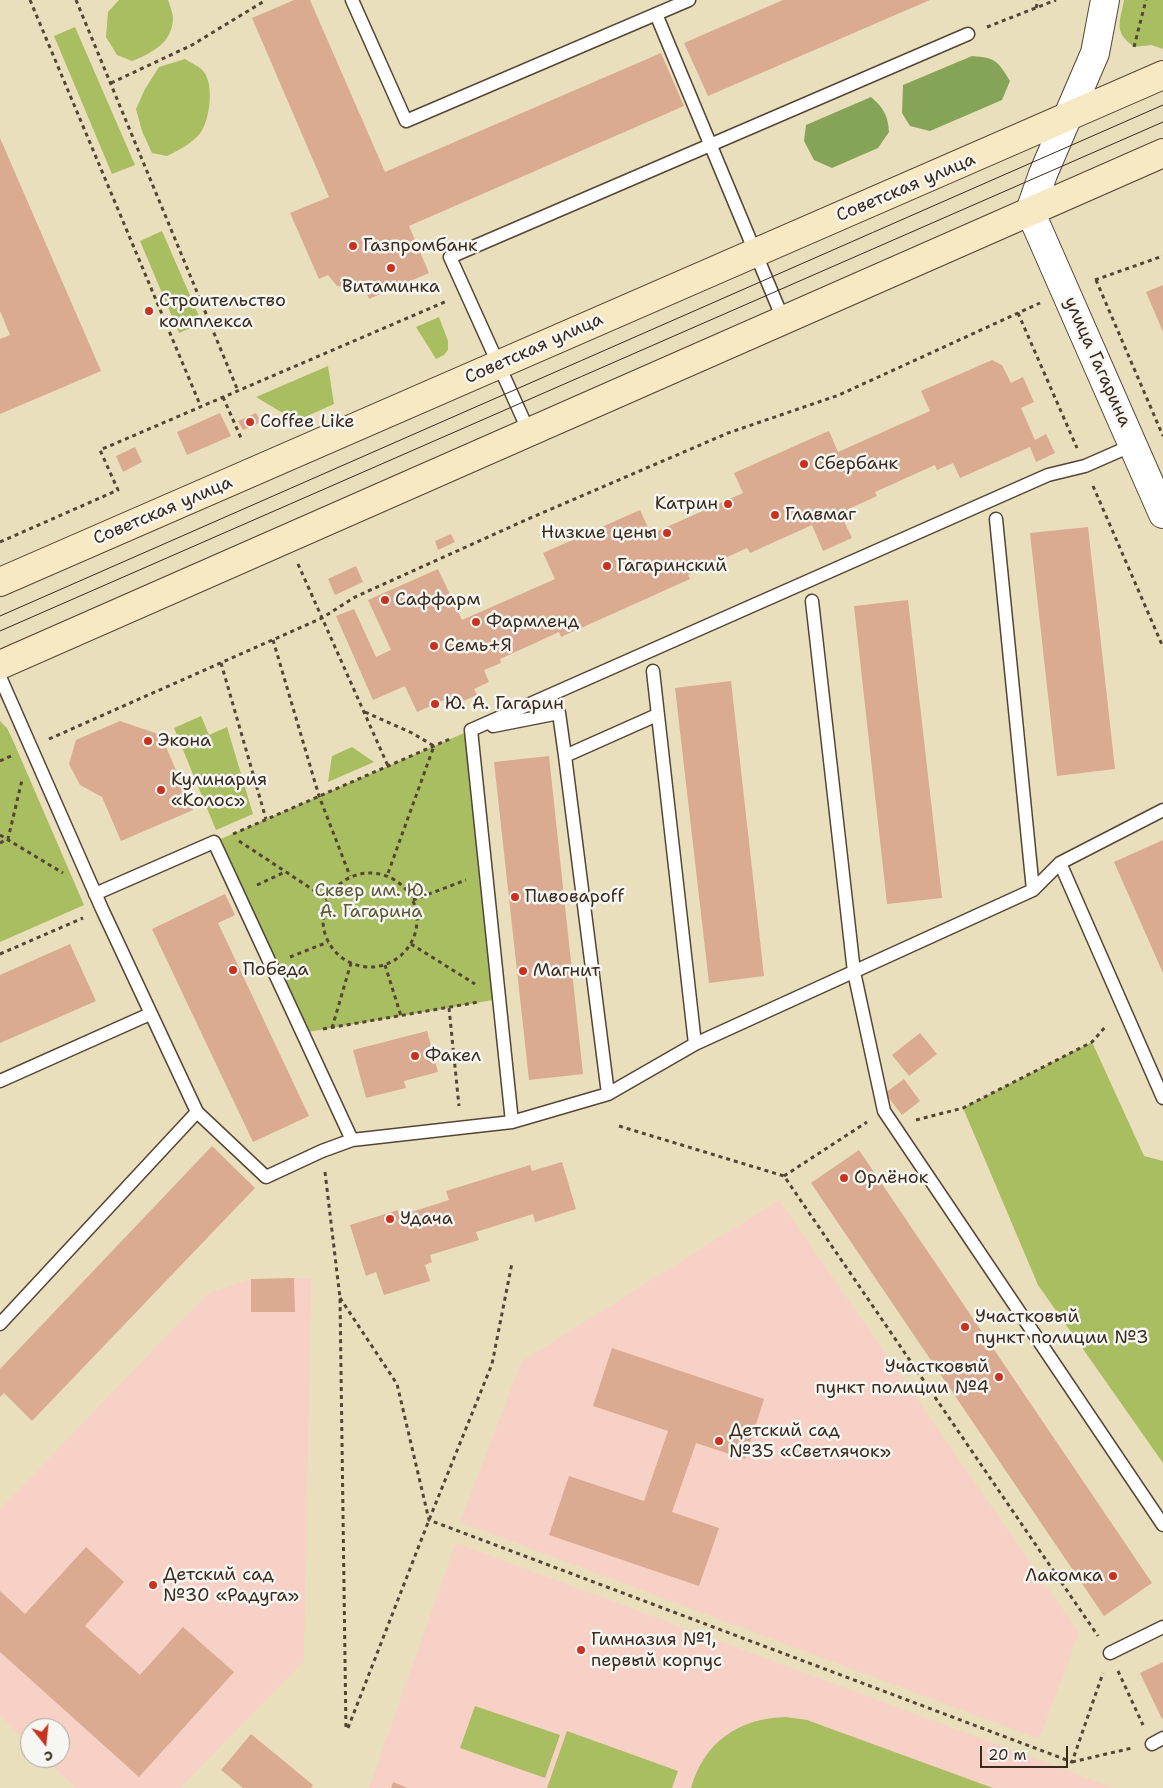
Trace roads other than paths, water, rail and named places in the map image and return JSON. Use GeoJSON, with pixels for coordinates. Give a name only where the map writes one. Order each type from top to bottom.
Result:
{"type":"FeatureCollection","features":[{"type":"Feature","properties":{"kind":"main road","name":"Советская улица"},"geometry":{"type":"LineString","coordinates":[[0,582],[1163,75]]}},
{"type":"Feature","properties":{"kind":"main road"},"geometry":{"type":"LineString","coordinates":[[0,665],[1163,153]]}},
{"type":"Feature","properties":{"kind":"street"},"geometry":{"type":"LineString","coordinates":[[1030,211],[1043,174],[1095,53],[1105,0]]}},
{"type":"Feature","properties":{"kind":"street","name":"улица Гагарина"},"geometry":{"type":"LineString","coordinates":[[1030,211],[1163,514]]}},
{"type":"Feature","properties":{"kind":"lane"},"geometry":{"type":"LineString","coordinates":[[352,0],[406,121],[689,0]]}},
{"type":"Feature","properties":{"kind":"lane"},"geometry":{"type":"LineString","coordinates":[[656,14],[783,319]]}},
{"type":"Feature","properties":{"kind":"lane"},"geometry":{"type":"LineString","coordinates":[[529,432],[450,256],[968,34]]}},
{"type":"Feature","properties":{"kind":"lane"},"geometry":{"type":"LineString","coordinates":[[471,730],[1048,475],[1084,466],[1133,445]]}},
{"type":"Feature","properties":{"kind":"lane"},"geometry":{"type":"LineString","coordinates":[[996,519],[1033,890]]}},
{"type":"Feature","properties":{"kind":"lane"},"geometry":{"type":"LineString","coordinates":[[812,601],[854,972],[884,1111],[1163,1525]]}},
{"type":"Feature","properties":{"kind":"lane"},"geometry":{"type":"LineString","coordinates":[[653,671],[694,1044]]}},
{"type":"Feature","properties":{"kind":"lane"},"geometry":{"type":"LineString","coordinates":[[0,677],[95,894],[197,1112],[266,1177],[322,1151],[352,1140],[512,1122],[608,1094],[694,1044],[1033,890],[1060,863],[1163,810]]}},
{"type":"Feature","properties":{"kind":"lane"},"geometry":{"type":"LineString","coordinates":[[471,730],[559,713],[608,1094]]}},
{"type":"Feature","properties":{"kind":"lane"},"geometry":{"type":"LineString","coordinates":[[565,756],[657,715]]}},
{"type":"Feature","properties":{"kind":"lane"},"geometry":{"type":"LineString","coordinates":[[471,730],[512,1122]]}},
{"type":"Feature","properties":{"kind":"lane"},"geometry":{"type":"LineString","coordinates":[[95,894],[214,842],[352,1140]]}},
{"type":"Feature","properties":{"kind":"lane"},"geometry":{"type":"LineString","coordinates":[[1060,863],[1163,1098]]}},
{"type":"Feature","properties":{"kind":"lane"},"geometry":{"type":"LineString","coordinates":[[0,1081],[150,1014]]}},
{"type":"Feature","properties":{"kind":"lane"},"geometry":{"type":"LineString","coordinates":[[0,1324],[197,1112]]}},
{"type":"Feature","properties":{"kind":"lane"},"geometry":{"type":"LineString","coordinates":[[1110,1653],[1163,1627]]}},
{"type":"Feature","properties":{"kind":"tram line"},"geometry":{"type":"LineString","coordinates":[[0,616],[1163,105]]}},
{"type":"Feature","properties":{"kind":"tram line"},"geometry":{"type":"LineString","coordinates":[[0,631],[1163,122]]}},
{"type":"Feature","properties":{"kind":"place","name":"Газпромбанк"},"geometry":{"type":"Point","coordinates":[353,246]}},
{"type":"Feature","properties":{"kind":"place","name":"Витаминка"},"geometry":{"type":"Point","coordinates":[391,268]}},
{"type":"Feature","properties":{"kind":"place","name":"Строительство комплекса"},"geometry":{"type":"Point","coordinates":[149,311]}},
{"type":"Feature","properties":{"kind":"place","name":"Coffee Like"},"geometry":{"type":"Point","coordinates":[250,422]}},
{"type":"Feature","properties":{"kind":"place","name":"Сбербанк"},"geometry":{"type":"Point","coordinates":[804,464]}},
{"type":"Feature","properties":{"kind":"place","name":"Катрин"},"geometry":{"type":"Point","coordinates":[728,504]}},
{"type":"Feature","properties":{"kind":"place","name":"Главмаг"},"geometry":{"type":"Point","coordinates":[775,515]}},
{"type":"Feature","properties":{"kind":"place","name":"Низкие цены"},"geometry":{"type":"Point","coordinates":[667,533]}},
{"type":"Feature","properties":{"kind":"place","name":"Гагаринский"},"geometry":{"type":"Point","coordinates":[607,566]}},
{"type":"Feature","properties":{"kind":"place","name":"Саффарм"},"geometry":{"type":"Point","coordinates":[385,600]}},
{"type":"Feature","properties":{"kind":"place","name":"Фармленд"},"geometry":{"type":"Point","coordinates":[476,622]}},
{"type":"Feature","properties":{"kind":"place","name":"Семь+Я"},"geometry":{"type":"Point","coordinates":[434,646]}},
{"type":"Feature","properties":{"kind":"place","name":"Ю. А. Гагарин"},"geometry":{"type":"Point","coordinates":[435,704]}},
{"type":"Feature","properties":{"kind":"place","name":"Экона"},"geometry":{"type":"Point","coordinates":[148,741]}},
{"type":"Feature","properties":{"kind":"place","name":"Кулинария «Колос»"},"geometry":{"type":"Point","coordinates":[161,790]}},
{"type":"Feature","properties":{"kind":"place","name":"Пивовароff"},"geometry":{"type":"Point","coordinates":[515,897]}},
{"type":"Feature","properties":{"kind":"place","name":"Победа"},"geometry":{"type":"Point","coordinates":[233,970]}},
{"type":"Feature","properties":{"kind":"place","name":"Магнит"},"geometry":{"type":"Point","coordinates":[523,971]}},
{"type":"Feature","properties":{"kind":"place","name":"Факел"},"geometry":{"type":"Point","coordinates":[415,1056]}},
{"type":"Feature","properties":{"kind":"place","name":"Орлёнок"},"geometry":{"type":"Point","coordinates":[844,1178]}},
{"type":"Feature","properties":{"kind":"place","name":"Удача"},"geometry":{"type":"Point","coordinates":[390,1219]}},
{"type":"Feature","properties":{"kind":"place","name":"Участковый пункт полиции №3"},"geometry":{"type":"Point","coordinates":[965,1327]}},
{"type":"Feature","properties":{"kind":"place","name":"Участковый пункт полиции №4"},"geometry":{"type":"Point","coordinates":[999,1377]}},
{"type":"Feature","properties":{"kind":"place","name":"Детский сад №35 «Светлячок»"},"geometry":{"type":"Point","coordinates":[719,1441]}},
{"type":"Feature","properties":{"kind":"place","name":"Лакомка"},"geometry":{"type":"Point","coordinates":[1113,1576]}},
{"type":"Feature","properties":{"kind":"place","name":"Детский сад №30 «Радуга»"},"geometry":{"type":"Point","coordinates":[153,1585]}},
{"type":"Feature","properties":{"kind":"place","name":"Гимназия №1, первый корпус"},"geometry":{"type":"Point","coordinates":[581,1650]}},
{"type":"Feature","properties":{"kind":"park label","name":"Сквер им. Ю. А. Гагарина"},"geometry":{"type":"Point","coordinates":[371,901]}}]}
